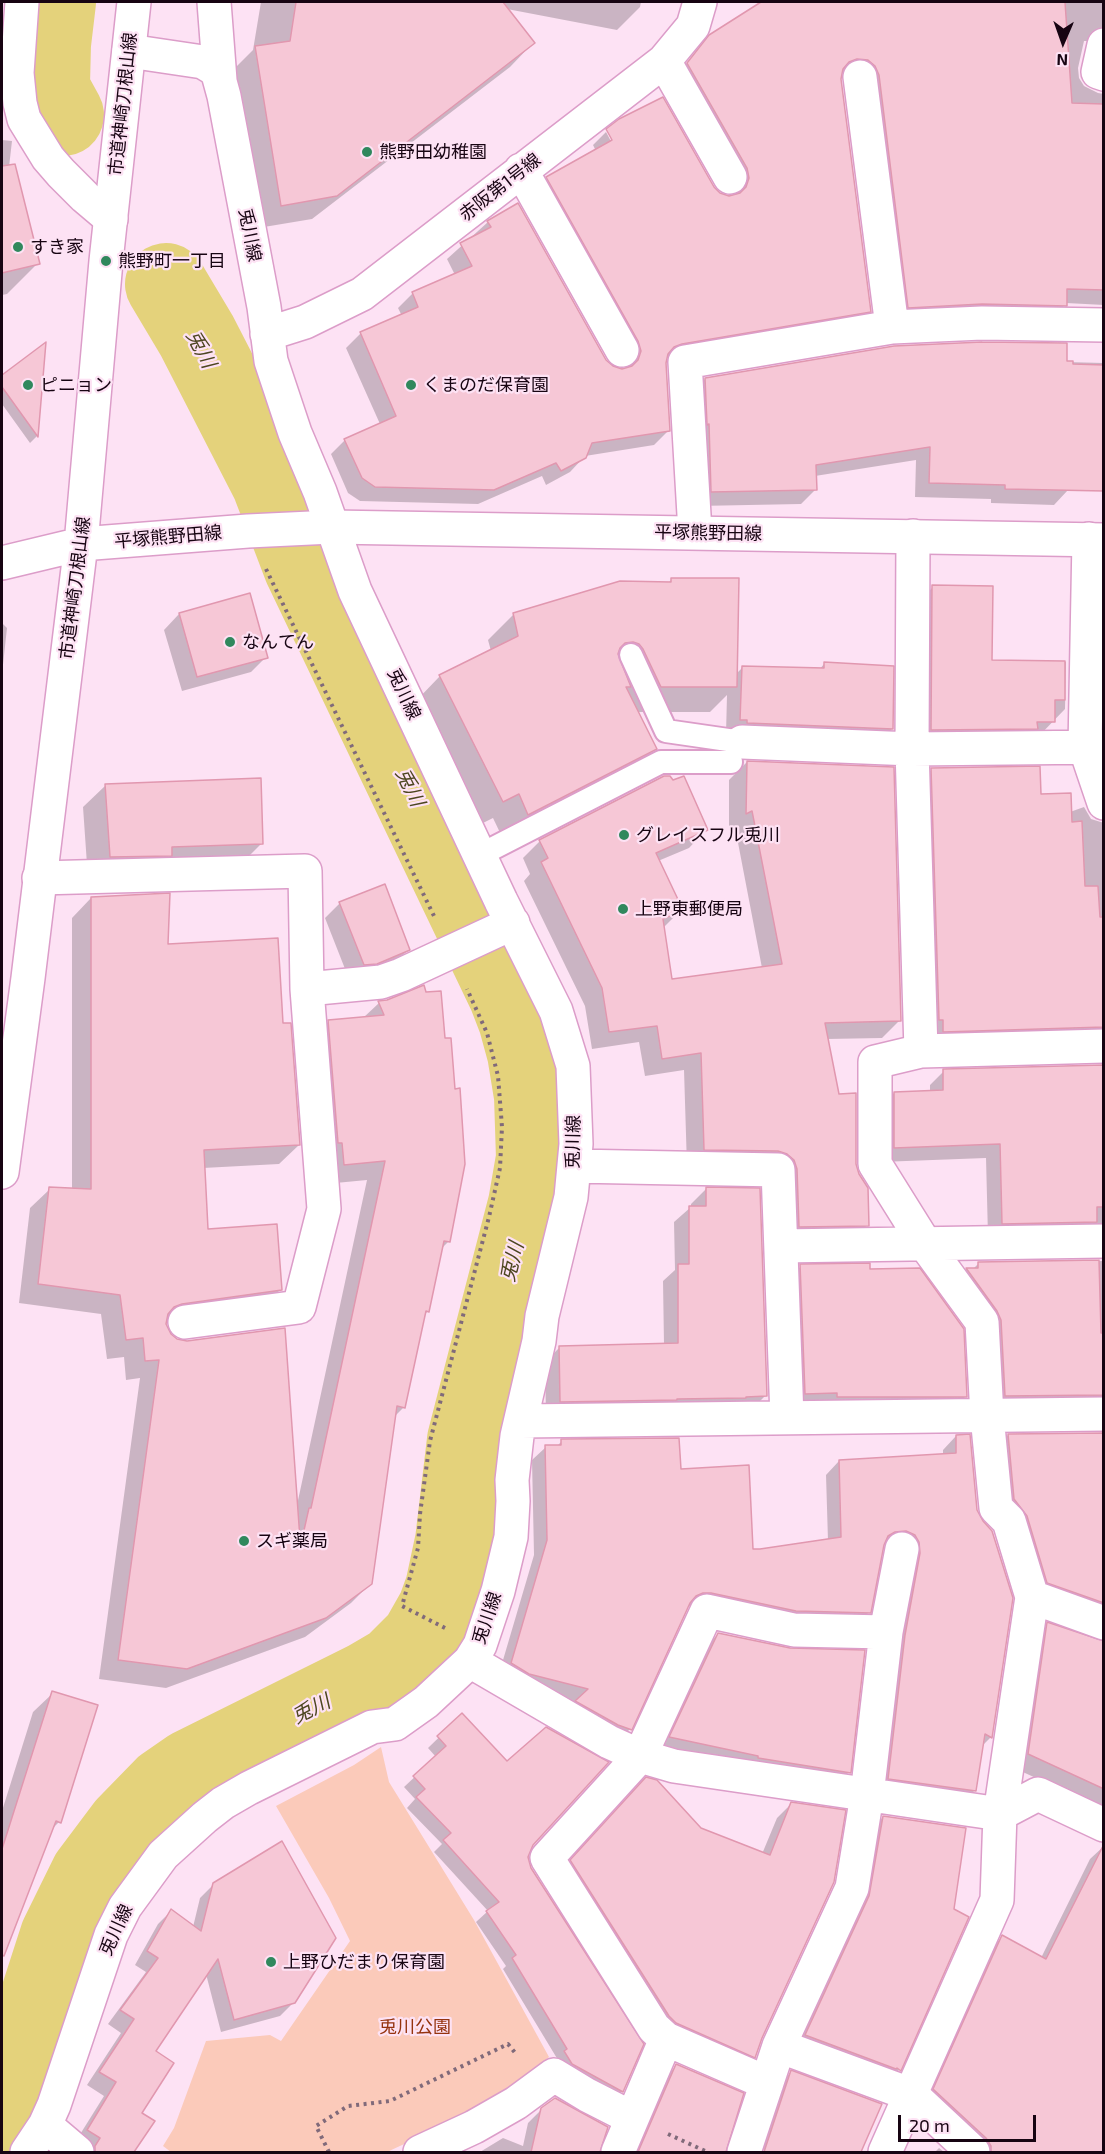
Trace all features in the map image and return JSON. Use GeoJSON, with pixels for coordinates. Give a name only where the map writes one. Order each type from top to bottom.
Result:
{"type":"FeatureCollection","features":[{"type":"Feature","properties":{"kind":"street"},"geometry":{"type":"LineString","coordinates":[[22,2],[16,73],[24,119],[48,158],[61,173],[111,219]]}},
{"type":"Feature","properties":{"kind":"street","name":"市道神崎刀根山線"},"geometry":{"type":"LineString","coordinates":[[2,1172],[81,544],[134,2]]}},
{"type":"Feature","properties":{"kind":"street","name":"兎川線"},"geometry":{"type":"LineString","coordinates":[[27,2152],[45,2125],[54,2105],[111,1935],[125,1906],[163,1855],[214,1810],[249,1788],[372,1727],[394,1724],[426,1702],[470,1661],[480,1645],[511,1537],[512,1480],[517,1436],[539,1341],[542,1316],[571,1197],[576,1144],[573,1066],[556,1011],[505,927],[480,855],[355,591],[322,527],[271,361],[264,307],[220,80],[214,2]]}},
{"type":"Feature","properties":{"kind":"street","name":"赤阪第1号線"},"geometry":{"type":"LineString","coordinates":[[267,334],[305,322],[362,294],[664,61],[693,26],[700,2]]}},
{"type":"Feature","properties":{"kind":"street"},"geometry":{"type":"LineString","coordinates":[[1104,45],[1098,72],[1104,74]]}},
{"type":"Feature","properties":{"kind":"street"},"geometry":{"type":"LineString","coordinates":[[129,51],[203,62],[213,68],[220,80]]}},
{"type":"Feature","properties":{"kind":"street"},"geometry":{"type":"LineString","coordinates":[[664,61],[730,177]]}},
{"type":"Feature","properties":{"kind":"street"},"geometry":{"type":"LineString","coordinates":[[860,77],[892,327]]}},
{"type":"Feature","properties":{"kind":"street"},"geometry":{"type":"LineString","coordinates":[[521,170],[622,350]]}},
{"type":"Feature","properties":{"kind":"street"},"geometry":{"type":"LineString","coordinates":[[695,532],[685,362],[892,327],[982,322],[1104,325]]}},
{"type":"Feature","properties":{"kind":"street","name":"平塚熊野田線"},"geometry":{"type":"LineString","coordinates":[[2,563],[81,544],[322,527],[1096,540]]}},
{"type":"Feature","properties":{"kind":"street"},"geometry":{"type":"LineString","coordinates":[[913,536],[912,749],[921,1051]]}},
{"type":"Feature","properties":{"kind":"street"},"geometry":{"type":"LineString","coordinates":[[1096,540],[1094,747],[1104,803]]}},
{"type":"Feature","properties":{"kind":"street"},"geometry":{"type":"LineString","coordinates":[[736,752],[1094,747]]}},
{"type":"Feature","properties":{"kind":"street"},"geometry":{"type":"LineString","coordinates":[[39,878],[305,871],[307,989],[324,1209],[299,1307],[185,1322]]}},
{"type":"Feature","properties":{"kind":"street"},"geometry":{"type":"LineString","coordinates":[[307,989],[381,982],[505,927]]}},
{"type":"Feature","properties":{"kind":"street"},"geometry":{"type":"LineString","coordinates":[[885,2152],[997,1900],[1000,1814],[1032,1597],[1009,1521],[996,1508],[987,1416],[982,1322],[924,1244],[875,1164],[875,1062],[921,1051],[1104,1046]]}},
{"type":"Feature","properties":{"kind":"street"},"geometry":{"type":"LineString","coordinates":[[574,1166],[778,1170],[787,1418]]}},
{"type":"Feature","properties":{"kind":"street"},"geometry":{"type":"LineString","coordinates":[[781,1246],[1104,1241]]}},
{"type":"Feature","properties":{"kind":"street"},"geometry":{"type":"LineString","coordinates":[[520,1421],[1104,1414]]}},
{"type":"Feature","properties":{"kind":"street"},"geometry":{"type":"LineString","coordinates":[[744,2152],[779,2046],[852,1888],[867,1795],[886,1632],[902,1549]]}},
{"type":"Feature","properties":{"kind":"street"},"geometry":{"type":"LineString","coordinates":[[1032,1597],[1104,1623]]}},
{"type":"Feature","properties":{"kind":"street"},"geometry":{"type":"LineString","coordinates":[[767,2083],[666,2038],[654,2028],[547,1858],[640,1756],[707,1611],[794,1630],[886,1632]]}},
{"type":"Feature","properties":{"kind":"street"},"geometry":{"type":"LineString","coordinates":[[470,1661],[609,1742],[640,1756],[674,1766],[1000,1814],[1038,1794],[1104,1825]]}},
{"type":"Feature","properties":{"kind":"street"},"geometry":{"type":"LineString","coordinates":[[618,2152],[666,2038]]}},
{"type":"Feature","properties":{"kind":"street"},"geometry":{"type":"LineString","coordinates":[[779,2046],[912,2095],[973,2152]]}},
{"type":"Feature","properties":{"kind":"street"},"geometry":{"type":"LineString","coordinates":[[420,2152],[474,2127],[516,2103],[554,2075],[597,2101],[632,2118]]}},
{"type":"Feature","properties":{"kind":"street"},"geometry":{"type":"LineString","coordinates":[[45,2125],[77,2152]]}},
{"type":"Feature","properties":{"kind":"lane"},"geometry":{"type":"LineString","coordinates":[[631,655],[666,731],[736,752]]}},
{"type":"Feature","properties":{"kind":"lane"},"geometry":{"type":"LineString","coordinates":[[480,855],[661,762],[736,752]]}},
{"type":"Feature","properties":{"kind":"path"},"geometry":{"type":"LineString","coordinates":[[257,530],[456,949],[493,1054],[500,1093],[501,1152],[493,1203],[430,1441],[420,1514],[418,1548],[402,1606],[448,1630]]}},
{"type":"Feature","properties":{"kind":"path"},"geometry":{"type":"LineString","coordinates":[[329,2152],[316,2126],[348,2106],[390,2101],[508,2044],[539,2085]]}},
{"type":"Feature","properties":{"kind":"green space","name":"兎川公園"},"geometry":{"type":"Polygon","coordinates":[[[381,1747],[389,1782],[474,1920],[549,2057],[519,2083],[471,2113],[387,2152],[171,2152],[163,2146],[174,2128],[206,2041],[270,2035],[281,2041],[350,1941],[329,1898],[276,1806],[354,1765],[381,1747]]]}},
{"type":"Feature","properties":{"kind":"building"},"geometry":{"type":"Polygon","coordinates":[[[296,2],[503,2],[535,43],[337,196],[281,206],[255,46],[290,41],[296,2]]]}},
{"type":"Feature","properties":{"kind":"building"},"geometry":{"type":"Polygon","coordinates":[[[761,2],[1065,2],[1072,103],[1104,104],[1104,290],[1067,289],[1067,306],[982,304],[908,308],[879,75],[875,66],[868,60],[857,59],[849,62],[843,69],[841,79],[871,312],[674,347],[668,354],[666,363],[670,431],[592,443],[586,458],[561,471],[556,463],[494,490],[375,487],[362,478],[344,439],[396,416],[360,332],[418,307],[412,292],[472,266],[460,243],[491,227],[487,221],[518,203],[606,360],[622,369],[632,366],[638,360],[641,351],[638,341],[546,177],[612,140],[606,129],[619,119],[663,97],[714,187],[720,193],[729,196],[740,193],[746,187],[749,178],[747,168],[687,63],[709,35],[761,2]]]}},
{"type":"Feature","properties":{"kind":"building"},"geometry":{"type":"Polygon","coordinates":[[[15,164],[40,264],[2,273],[2,166],[15,164]]]}},
{"type":"Feature","properties":{"kind":"building"},"geometry":{"type":"Polygon","coordinates":[[[46,342],[38,437],[2,387],[2,375],[46,342]]]}},
{"type":"Feature","properties":{"kind":"building"},"geometry":{"type":"Polygon","coordinates":[[[982,342],[1067,343],[1067,361],[1073,361],[1073,364],[1104,365],[1104,491],[1005,489],[1005,485],[929,483],[930,447],[816,465],[817,490],[711,492],[705,378],[894,346],[982,342]]]}},
{"type":"Feature","properties":{"kind":"building"},"geometry":{"type":"Polygon","coordinates":[[[671,578],[739,578],[737,687],[661,687],[639,644],[625,643],[618,654],[631,687],[626,687],[657,749],[528,815],[519,794],[503,802],[439,675],[518,636],[513,613],[620,581],[671,582],[671,578]]]}},
{"type":"Feature","properties":{"kind":"building"},"geometry":{"type":"Polygon","coordinates":[[[932,585],[993,586],[992,660],[1065,661],[1065,700],[1055,700],[1055,722],[1037,722],[1038,729],[931,730],[932,585]]]}},
{"type":"Feature","properties":{"kind":"building","name":"なんてん"},"geometry":{"type":"Polygon","coordinates":[[[250,593],[268,658],[197,677],[179,613],[250,593]]]}},
{"type":"Feature","properties":{"kind":"building"},"geometry":{"type":"Polygon","coordinates":[[[824,662],[894,666],[893,729],[747,723],[747,720],[740,720],[742,666],[824,668],[824,662]]]}},
{"type":"Feature","properties":{"kind":"building"},"geometry":{"type":"Polygon","coordinates":[[[747,761],[894,767],[901,1021],[825,1023],[839,1094],[856,1093],[856,1164],[868,1188],[869,1226],[799,1227],[797,1169],[794,1160],[787,1154],[778,1151],[704,1150],[701,1053],[662,1059],[657,1026],[609,1032],[602,988],[541,862],[548,858],[539,840],[664,776],[670,776],[673,780],[684,776],[708,830],[656,853],[683,910],[663,919],[672,979],[782,964],[752,811],[746,814],[747,761]]]}},
{"type":"Feature","properties":{"kind":"building"},"geometry":{"type":"Polygon","coordinates":[[[1040,766],[1041,794],[1071,793],[1072,822],[1082,821],[1085,886],[1098,886],[1100,917],[1104,917],[1104,1027],[943,1032],[943,1020],[939,1020],[931,768],[1040,766]]]}},
{"type":"Feature","properties":{"kind":"building"},"geometry":{"type":"Polygon","coordinates":[[[261,778],[263,844],[172,847],[172,856],[110,857],[105,784],[261,778]]]}},
{"type":"Feature","properties":{"kind":"building"},"geometry":{"type":"Polygon","coordinates":[[[385,884],[410,950],[377,964],[364,965],[339,902],[385,884]]]}},
{"type":"Feature","properties":{"kind":"building"},"geometry":{"type":"Polygon","coordinates":[[[170,893],[168,944],[278,938],[283,1023],[291,1023],[300,1145],[204,1150],[208,1229],[277,1224],[282,1290],[182,1304],[174,1307],[168,1314],[166,1324],[171,1334],[177,1339],[187,1341],[285,1328],[300,1539],[302,1539],[309,1508],[311,1508],[385,1161],[344,1165],[342,1143],[338,1143],[328,1020],[384,1015],[378,1001],[387,1000],[424,985],[426,992],[441,991],[445,1038],[451,1038],[455,1089],[460,1088],[465,1164],[450,1242],[444,1241],[405,1408],[397,1406],[372,1584],[326,1618],[187,1669],[118,1660],[159,1360],[145,1361],[143,1338],[126,1340],[120,1295],[38,1284],[49,1187],[91,1189],[91,897],[170,893]]]}},
{"type":"Feature","properties":{"kind":"building"},"geometry":{"type":"Polygon","coordinates":[[[1104,1065],[1104,1207],[1097,1207],[1097,1222],[1002,1224],[1000,1144],[894,1148],[894,1092],[943,1090],[943,1069],[1104,1065]]]}},
{"type":"Feature","properties":{"kind":"building"},"geometry":{"type":"Polygon","coordinates":[[[706,1187],[760,1188],[767,1396],[560,1402],[559,1346],[678,1343],[678,1264],[689,1264],[689,1206],[706,1206],[706,1187]]]}},
{"type":"Feature","properties":{"kind":"building"},"geometry":{"type":"Polygon","coordinates":[[[1099,1260],[1101,1333],[1104,1333],[1104,1395],[1005,1396],[1001,1320],[966,1268],[978,1268],[978,1262],[1099,1260]]]}},
{"type":"Feature","properties":{"kind":"building"},"geometry":{"type":"Polygon","coordinates":[[[870,1263],[870,1269],[920,1268],[964,1329],[967,1397],[837,1397],[837,1393],[805,1394],[800,1264],[870,1263]]]}},
{"type":"Feature","properties":{"kind":"building"},"geometry":{"type":"Polygon","coordinates":[[[1104,1433],[1104,1603],[1047,1583],[1027,1516],[1014,1499],[1008,1434],[1104,1433]]]}},
{"type":"Feature","properties":{"kind":"building"},"geometry":{"type":"Polygon","coordinates":[[[970,1434],[977,1510],[992,1531],[1013,1598],[992,1738],[985,1734],[976,1791],[888,1779],[905,1635],[920,1553],[919,1542],[915,1535],[906,1531],[895,1532],[888,1536],[884,1545],[871,1613],[796,1611],[711,1593],[696,1596],[690,1603],[632,1730],[618,1725],[575,1701],[588,1689],[529,1674],[511,1663],[547,1540],[545,1445],[561,1445],[561,1439],[679,1438],[681,1469],[749,1465],[753,1549],[760,1549],[841,1537],[839,1460],[956,1453],[956,1435],[970,1434]]]}},
{"type":"Feature","properties":{"kind":"building"},"geometry":{"type":"Polygon","coordinates":[[[1047,1622],[1104,1641],[1104,1789],[1028,1754],[1047,1622]]]}},
{"type":"Feature","properties":{"kind":"building"},"geometry":{"type":"Polygon","coordinates":[[[718,1633],[790,1648],[865,1650],[851,1773],[758,1758],[758,1756],[669,1737],[718,1633]]]}},
{"type":"Feature","properties":{"kind":"building"},"geometry":{"type":"Polygon","coordinates":[[[52,1691],[98,1705],[61,1823],[56,1821],[4,1956],[2,1955],[2,1849],[52,1691]]]}},
{"type":"Feature","properties":{"kind":"building"},"geometry":{"type":"Polygon","coordinates":[[[462,1713],[507,1761],[546,1727],[609,1762],[533,1845],[528,1857],[531,1868],[644,2044],[623,2092],[572,2064],[564,2051],[567,2049],[512,1958],[516,1955],[486,1911],[499,1902],[443,1840],[451,1833],[416,1797],[425,1789],[413,1776],[446,1746],[437,1736],[462,1713]]]}},
{"type":"Feature","properties":{"kind":"building"},"geometry":{"type":"Polygon","coordinates":[[[646,1777],[657,1780],[701,1828],[770,1855],[791,1802],[846,1810],[834,1882],[762,2038],[755,2058],[676,2023],[669,2016],[570,1860],[646,1777]]]}},
{"type":"Feature","properties":{"kind":"building"},"geometry":{"type":"Polygon","coordinates":[[[883,1816],[966,1828],[954,1909],[969,1917],[901,2071],[805,2035],[869,1896],[883,1816]]]}},
{"type":"Feature","properties":{"kind":"building"},"geometry":{"type":"Polygon","coordinates":[[[282,1841],[336,1938],[295,2003],[234,2020],[218,1959],[156,2051],[174,2063],[142,2113],[155,2121],[134,2152],[95,2152],[95,2146],[100,2138],[87,2130],[116,2082],[99,2072],[134,2019],[120,2010],[158,1958],[147,1951],[171,1909],[201,1931],[213,1883],[282,1841]]]}},
{"type":"Feature","properties":{"kind":"building"},"geometry":{"type":"Polygon","coordinates":[[[1104,1844],[1104,2152],[991,2152],[991,2146],[986,2138],[933,2089],[1002,1935],[1046,1959],[1104,1844]]]}},
{"type":"Feature","properties":{"kind":"building"},"geometry":{"type":"Polygon","coordinates":[[[676,2064],[744,2093],[726,2152],[638,2152],[676,2064]]]}},
{"type":"Feature","properties":{"kind":"building"},"geometry":{"type":"Polygon","coordinates":[[[791,2070],[882,2104],[861,2152],[764,2152],[791,2070]]]}},
{"type":"Feature","properties":{"kind":"building"},"geometry":{"type":"Polygon","coordinates":[[[555,2098],[608,2127],[600,2152],[531,2152],[541,2108],[555,2098]]]}},
{"type":"Feature","properties":{"kind":"waterway","name":"兎川"},"geometry":{"type":"LineString","coordinates":[[55,2],[50,44],[49,84],[63,115]]}},
{"type":"Feature","properties":{"kind":"waterway","name":"兎川"},"geometry":{"type":"LineString","coordinates":[[2,2118],[61,1936],[91,1875],[127,1827],[165,1788],[191,1770],[366,1683],[395,1666],[421,1640],[438,1610],[446,1588],[456,1541],[468,1440],[529,1204],[537,1158],[535,1096],[528,1053],[509,994],[304,566],[272,482],[197,336],[166,284]]}},
{"type":"Feature","properties":{"kind":"place","name":"熊野田幼稚園"},"geometry":{"type":"Point","coordinates":[367,152]}},
{"type":"Feature","properties":{"kind":"place","name":"すき家"},"geometry":{"type":"Point","coordinates":[18,247]}},
{"type":"Feature","properties":{"kind":"place","name":"熊野町一丁目"},"geometry":{"type":"Point","coordinates":[106,261]}},
{"type":"Feature","properties":{"kind":"place","name":"ピニョン"},"geometry":{"type":"Point","coordinates":[28,385]}},
{"type":"Feature","properties":{"kind":"place","name":"くまのだ保育園"},"geometry":{"type":"Point","coordinates":[411,385]}},
{"type":"Feature","properties":{"kind":"place","name":"なんてん"},"geometry":{"type":"Point","coordinates":[230,642]}},
{"type":"Feature","properties":{"kind":"place","name":"グレイスフル兎川"},"geometry":{"type":"Point","coordinates":[624,835]}},
{"type":"Feature","properties":{"kind":"place","name":"上野東郵便局"},"geometry":{"type":"Point","coordinates":[623,909]}},
{"type":"Feature","properties":{"kind":"place","name":"スギ薬局"},"geometry":{"type":"Point","coordinates":[244,1541]}},
{"type":"Feature","properties":{"kind":"place","name":"上野ひだまり保育園"},"geometry":{"type":"Point","coordinates":[271,1962]}}]}
